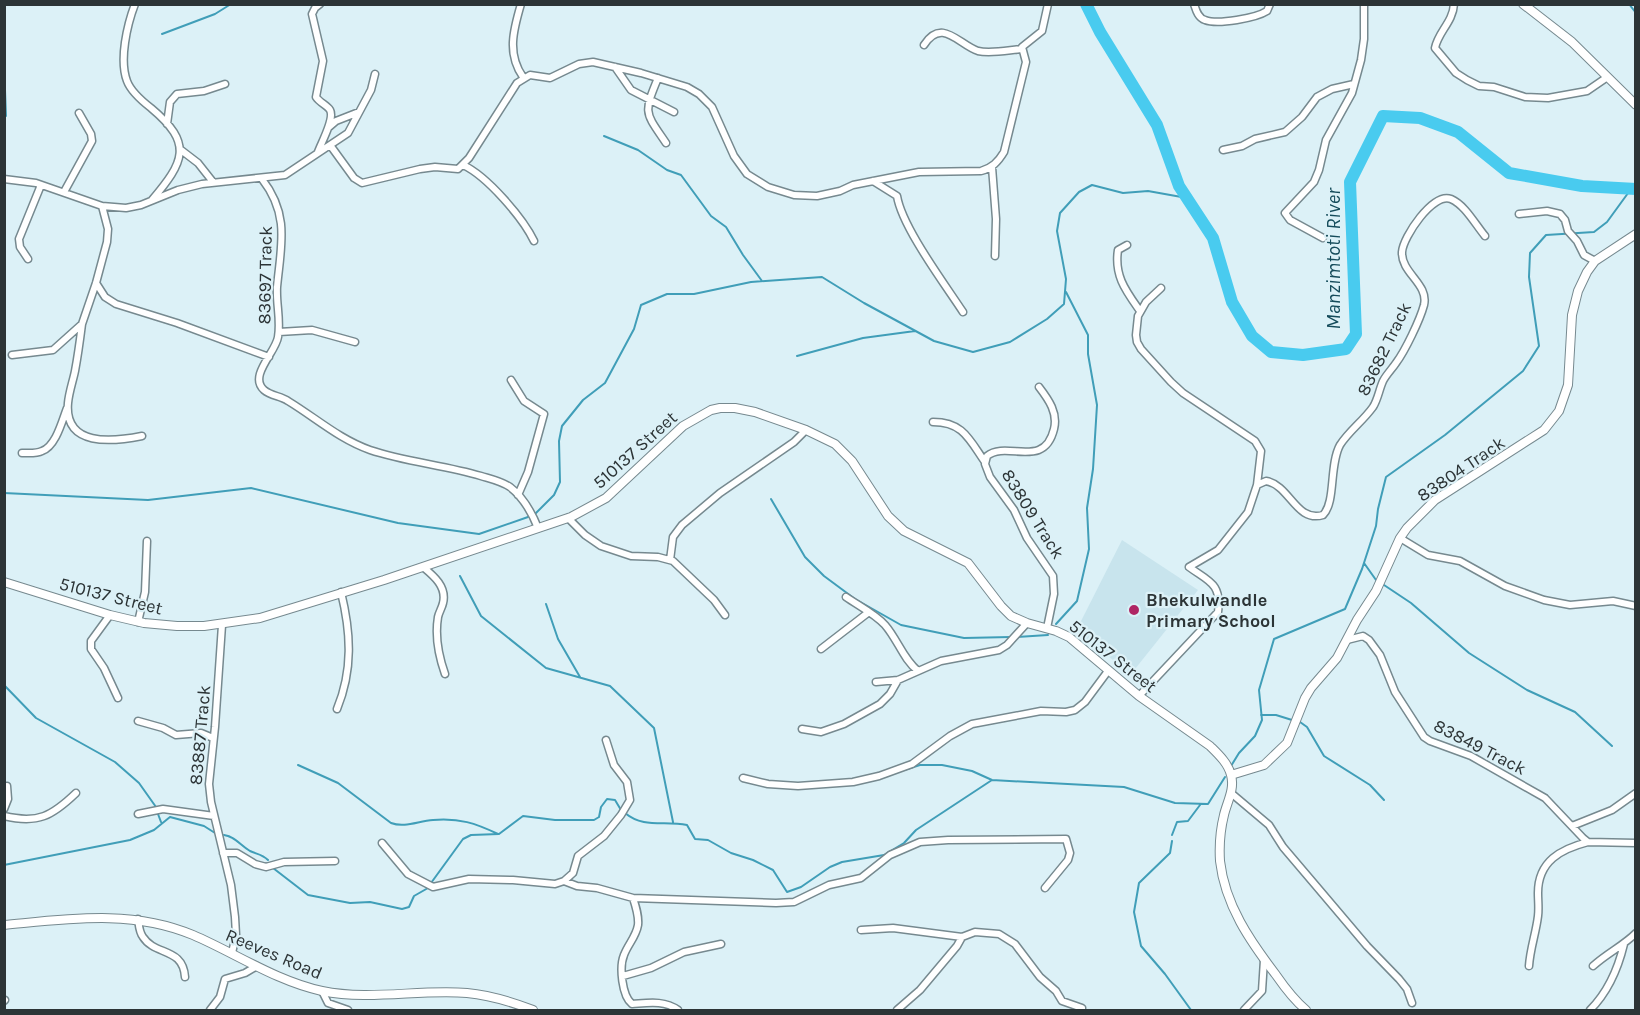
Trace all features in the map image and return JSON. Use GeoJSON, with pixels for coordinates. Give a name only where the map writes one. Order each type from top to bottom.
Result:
{"type":"FeatureCollection","features":[{"type":"Feature","properties":{"kind":"street"},"geometry":{"type":"LineString","coordinates":[[317,153],[328,128],[330,111],[316,97],[323,61],[312,14],[320,4]]}},
{"type":"Feature","properties":{"kind":"street"},"geometry":{"type":"LineString","coordinates":[[521,4],[512,54],[523,77]]}},
{"type":"Feature","properties":{"kind":"street"},"geometry":{"type":"LineString","coordinates":[[1022,49],[1042,31],[1048,4]]}},
{"type":"Feature","properties":{"kind":"street"},"geometry":{"type":"LineString","coordinates":[[1194,4],[1205,20],[1218,22],[1259,16],[1267,11],[1270,4]]}},
{"type":"Feature","properties":{"kind":"street"},"geometry":{"type":"LineString","coordinates":[[1323,238],[1290,220],[1286,213],[1314,182],[1326,140],[1354,84],[1364,39],[1364,4]]}},
{"type":"Feature","properties":{"kind":"street"},"geometry":{"type":"LineString","coordinates":[[1454,4],[1451,19],[1436,42],[1435,48],[1456,73],[1472,83],[1526,97],[1548,98],[1587,91],[1606,78]]}},
{"type":"Feature","properties":{"kind":"street"},"geometry":{"type":"LineString","coordinates":[[1523,4],[1572,42],[1635,105]]}},
{"type":"Feature","properties":{"kind":"street"},"geometry":{"type":"LineString","coordinates":[[134,5],[126,37],[124,68],[126,80],[137,95],[167,124],[177,138],[181,150],[198,164],[213,182]]}},
{"type":"Feature","properties":{"kind":"street"},"geometry":{"type":"LineString","coordinates":[[924,45],[931,36],[939,33],[951,35],[978,51],[1022,49]]}},
{"type":"Feature","properties":{"kind":"street"},"geometry":{"type":"LineString","coordinates":[[330,145],[354,178],[362,183],[420,169],[435,167],[454,169],[463,165],[523,77],[533,75],[547,79],[553,78],[584,63],[600,63],[692,89],[715,111],[734,156],[747,174],[775,190],[794,195],[824,195],[853,184],[919,172],[971,172],[992,166],[1004,152],[1019,96],[1026,63],[1022,49]]}},
{"type":"Feature","properties":{"kind":"street"},"geometry":{"type":"LineString","coordinates":[[615,67],[627,86],[648,100],[674,112]]}},
{"type":"Feature","properties":{"kind":"street"},"geometry":{"type":"LineString","coordinates":[[4,179],[41,185],[102,206],[126,208],[185,188],[213,182],[262,179],[287,174],[347,135],[371,90],[375,74]]}},
{"type":"Feature","properties":{"kind":"street"},"geometry":{"type":"LineString","coordinates":[[658,78],[648,100],[648,116],[666,143]]}},
{"type":"Feature","properties":{"kind":"street"},"geometry":{"type":"LineString","coordinates":[[167,124],[170,102],[177,94],[204,91],[225,84]]}},
{"type":"Feature","properties":{"kind":"street"},"geometry":{"type":"LineString","coordinates":[[1223,150],[1285,132],[1302,117],[1317,97],[1332,89],[1354,84]]}},
{"type":"Feature","properties":{"kind":"street"},"geometry":{"type":"LineString","coordinates":[[328,128],[336,121],[359,112]]}},
{"type":"Feature","properties":{"kind":"street"},"geometry":{"type":"LineString","coordinates":[[64,192],[92,141],[91,134],[79,113]]}},
{"type":"Feature","properties":{"kind":"street"},"geometry":{"type":"LineString","coordinates":[[152,200],[172,174],[181,150]]}},
{"type":"Feature","properties":{"kind":"street"},"geometry":{"type":"LineString","coordinates":[[463,165],[472,169],[496,189],[528,228],[534,241]]}},
{"type":"Feature","properties":{"kind":"street"},"geometry":{"type":"LineString","coordinates":[[992,166],[996,219],[995,256]]}},
{"type":"Feature","properties":{"kind":"street","name":"83697 Track"},"geometry":{"type":"LineString","coordinates":[[262,179],[276,200],[282,228],[282,250],[277,286],[279,332],[278,339],[259,376],[262,389],[287,400],[344,440],[382,454],[489,478],[502,483],[518,495],[538,528]]}},
{"type":"Feature","properties":{"kind":"street"},"geometry":{"type":"LineString","coordinates":[[873,181],[897,196],[899,207],[909,227],[963,312]]}},
{"type":"Feature","properties":{"kind":"street"},"geometry":{"type":"LineString","coordinates":[[28,259],[20,247],[19,239],[41,185]]}},
{"type":"Feature","properties":{"kind":"street","name":"83682 Track"},"geometry":{"type":"LineString","coordinates":[[1257,485],[1266,481],[1273,482],[1309,516],[1323,515],[1329,509],[1332,474],[1338,450],[1352,429],[1373,406],[1382,382],[1405,346],[1424,305],[1423,292],[1403,262],[1402,253],[1406,238],[1433,203],[1446,198],[1463,209],[1485,236]]}},
{"type":"Feature","properties":{"kind":"street"},"geometry":{"type":"LineString","coordinates":[[22,453],[39,452],[48,448],[68,407],[82,324],[107,242],[108,229],[102,206]]}},
{"type":"Feature","properties":{"kind":"street"},"geometry":{"type":"LineString","coordinates":[[1519,214],[1547,211],[1560,214],[1584,255],[1595,261]]}},
{"type":"Feature","properties":{"kind":"street","name":"83804 Track"},"geometry":{"type":"LineString","coordinates":[[1231,775],[1264,765],[1281,750],[1292,734],[1311,688],[1337,658],[1357,620],[1376,591],[1400,538],[1407,528],[1435,500],[1544,430],[1559,411],[1568,385],[1569,341],[1578,291],[1595,261],[1634,237]]}},
{"type":"Feature","properties":{"kind":"street"},"geometry":{"type":"LineString","coordinates":[[1127,246],[1118,250],[1118,276],[1140,311]]}},
{"type":"Feature","properties":{"kind":"street"},"geometry":{"type":"LineString","coordinates":[[96,283],[105,297],[116,304],[177,323],[269,357]]}},
{"type":"Feature","properties":{"kind":"street"},"geometry":{"type":"LineString","coordinates":[[1139,696],[1218,612],[1218,593],[1215,587],[1189,567],[1218,550],[1248,512],[1257,485],[1261,457],[1259,446],[1255,441],[1183,393],[1147,356],[1137,342],[1136,326],[1140,311],[1161,288]]}},
{"type":"Feature","properties":{"kind":"street"},"geometry":{"type":"LineString","coordinates":[[12,355],[53,350],[82,324]]}},
{"type":"Feature","properties":{"kind":"street"},"geometry":{"type":"LineString","coordinates":[[279,332],[312,330],[356,342]]}},
{"type":"Feature","properties":{"kind":"street"},"geometry":{"type":"LineString","coordinates":[[511,380],[524,401],[544,414],[528,472],[518,495]]}},
{"type":"Feature","properties":{"kind":"street","name":"83809 Track"},"geometry":{"type":"LineString","coordinates":[[1039,387],[1051,404],[1056,422],[1047,444],[1027,453],[993,452],[987,456],[985,462],[995,485],[1014,510],[1027,538],[1052,573],[1054,586],[1047,628]]}},
{"type":"Feature","properties":{"kind":"street"},"geometry":{"type":"LineString","coordinates":[[68,407],[72,426],[83,436],[107,439],[142,436]]}},
{"type":"Feature","properties":{"kind":"street","name":"510137 Street"},"geometry":{"type":"LineString","coordinates":[[4,582],[138,622],[177,626],[222,625],[272,614],[423,567],[567,518],[606,498],[683,426],[711,410],[726,408],[744,410],[806,430],[835,444],[852,461],[888,516],[898,526],[910,535],[971,566],[1007,612],[1027,623],[1069,637],[1139,696],[1209,746],[1220,756],[1231,775]]}},
{"type":"Feature","properties":{"kind":"street"},"geometry":{"type":"LineString","coordinates":[[933,422],[946,422],[958,427],[965,433],[985,462]]}},
{"type":"Feature","properties":{"kind":"street"},"geometry":{"type":"LineString","coordinates":[[670,560],[673,537],[682,525],[720,493],[794,442],[806,430]]}},
{"type":"Feature","properties":{"kind":"street"},"geometry":{"type":"LineString","coordinates":[[567,518],[601,546],[631,556],[670,560],[701,587],[725,615]]}},
{"type":"Feature","properties":{"kind":"street"},"geometry":{"type":"LineString","coordinates":[[1400,538],[1428,555],[1460,561],[1505,586],[1544,600],[1570,605],[1613,601],[1635,606]]}},
{"type":"Feature","properties":{"kind":"street"},"geometry":{"type":"LineString","coordinates":[[138,622],[145,592],[147,541]]}},
{"type":"Feature","properties":{"kind":"street"},"geometry":{"type":"LineString","coordinates":[[423,567],[434,576],[443,592],[437,635],[445,674]]}},
{"type":"Feature","properties":{"kind":"street"},"geometry":{"type":"LineString","coordinates":[[337,710],[348,672],[350,646],[342,592]]}},
{"type":"Feature","properties":{"kind":"street"},"geometry":{"type":"LineString","coordinates":[[846,597],[884,623],[905,657],[918,672]]}},
{"type":"Feature","properties":{"kind":"street"},"geometry":{"type":"LineString","coordinates":[[821,648],[870,612]]}},
{"type":"Feature","properties":{"kind":"street"},"geometry":{"type":"LineString","coordinates":[[110,615],[96,632],[91,651],[104,668],[118,698]]}},
{"type":"Feature","properties":{"kind":"street"},"geometry":{"type":"LineString","coordinates":[[1347,640],[1362,636],[1357,620]]}},
{"type":"Feature","properties":{"kind":"street"},"geometry":{"type":"LineString","coordinates":[[876,682],[898,681],[941,661],[999,651],[1027,623]]}},
{"type":"Feature","properties":{"kind":"street","name":"83887 Track"},"geometry":{"type":"LineString","coordinates":[[222,625],[209,784],[214,816],[231,885],[236,935],[232,953]]}},
{"type":"Feature","properties":{"kind":"street","name":"83849 Track"},"geometry":{"type":"LineString","coordinates":[[1362,636],[1369,640],[1380,656],[1395,692],[1424,737],[1471,756],[1545,798],[1588,842]]}},
{"type":"Feature","properties":{"kind":"street"},"geometry":{"type":"LineString","coordinates":[[743,778],[768,784],[798,786],[853,782],[879,776],[912,764],[950,736],[972,724],[1041,711],[1075,710],[1085,702],[1108,671]]}},
{"type":"Feature","properties":{"kind":"street"},"geometry":{"type":"LineString","coordinates":[[802,729],[821,732],[844,724],[879,704],[890,694],[898,681]]}},
{"type":"Feature","properties":{"kind":"street"},"geometry":{"type":"LineString","coordinates":[[138,721],[163,728],[176,735],[201,733],[213,738]]}},
{"type":"Feature","properties":{"kind":"street"},"geometry":{"type":"LineString","coordinates":[[382,843],[408,874],[433,887],[469,879],[555,884],[564,881],[573,873],[578,856],[604,836],[630,800],[627,782],[614,765],[606,740]]}},
{"type":"Feature","properties":{"kind":"street"},"geometry":{"type":"LineString","coordinates":[[1231,775],[1231,793],[1220,835],[1220,864],[1234,912],[1264,960],[1305,1011]]}},
{"type":"Feature","properties":{"kind":"street"},"geometry":{"type":"LineString","coordinates":[[4,809],[8,799],[7,786]]}},
{"type":"Feature","properties":{"kind":"street"},"geometry":{"type":"LineString","coordinates":[[4,816],[20,820],[44,816],[55,811],[76,793]]}},
{"type":"Feature","properties":{"kind":"street"},"geometry":{"type":"LineString","coordinates":[[1231,793],[1269,825],[1283,847],[1310,879],[1367,946],[1399,979],[1407,989],[1412,1003]]}},
{"type":"Feature","properties":{"kind":"street"},"geometry":{"type":"LineString","coordinates":[[1572,826],[1612,810],[1635,793]]}},
{"type":"Feature","properties":{"kind":"street"},"geometry":{"type":"LineString","coordinates":[[138,814],[163,809],[214,816]]}},
{"type":"Feature","properties":{"kind":"street"},"geometry":{"type":"LineString","coordinates":[[564,881],[633,898],[786,903],[800,900],[829,885],[861,878],[890,855],[920,842],[1066,839],[1070,854],[1045,888]]}},
{"type":"Feature","properties":{"kind":"street"},"geometry":{"type":"LineString","coordinates":[[1529,966],[1538,916],[1539,882],[1550,859],[1571,846],[1588,842],[1635,843]]}},
{"type":"Feature","properties":{"kind":"street"},"geometry":{"type":"LineString","coordinates":[[223,853],[237,853],[263,866],[284,862],[335,861]]}},
{"type":"Feature","properties":{"kind":"street"},"geometry":{"type":"LineString","coordinates":[[633,898],[638,924],[635,937],[622,957],[626,997],[630,1003],[665,1004],[678,1011]]}},
{"type":"Feature","properties":{"kind":"street","name":"Reeves Road"},"geometry":{"type":"LineString","coordinates":[[4,925],[99,917],[138,919],[178,929],[287,979],[322,991],[374,996],[466,993],[496,998],[533,1011]]}},
{"type":"Feature","properties":{"kind":"street"},"geometry":{"type":"LineString","coordinates":[[138,919],[144,939],[149,944],[173,955],[182,963],[185,977]]}},
{"type":"Feature","properties":{"kind":"street"},"geometry":{"type":"LineString","coordinates":[[861,930],[893,928],[961,940]]}},
{"type":"Feature","properties":{"kind":"street"},"geometry":{"type":"LineString","coordinates":[[897,1011],[920,990],[961,940],[978,932],[999,934],[1006,938],[1023,951],[1040,977],[1056,991],[1062,1001],[1082,1008]]}},
{"type":"Feature","properties":{"kind":"street"},"geometry":{"type":"LineString","coordinates":[[1593,966],[1605,955],[1624,944],[1635,933]]}},
{"type":"Feature","properties":{"kind":"street"},"geometry":{"type":"LineString","coordinates":[[623,976],[651,968],[684,952],[721,944]]}},
{"type":"Feature","properties":{"kind":"street"},"geometry":{"type":"LineString","coordinates":[[1590,1011],[1615,974],[1624,944]]}},
{"type":"Feature","properties":{"kind":"street"},"geometry":{"type":"LineString","coordinates":[[1244,1011],[1262,992],[1264,960]]}},
{"type":"Feature","properties":{"kind":"street"},"geometry":{"type":"LineString","coordinates":[[216,1011],[225,979],[257,966]]}},
{"type":"Feature","properties":{"kind":"street"},"geometry":{"type":"LineString","coordinates":[[322,991],[328,1003],[348,1011]]}},
{"type":"Feature","properties":{"kind":"street"},"geometry":{"type":"LineString","coordinates":[[210,1011],[218,1002]]}},
{"type":"Feature","properties":{"kind":"shaded area","name":"Bhekulwandle Primary School"},"geometry":{"type":"Polygon","coordinates":[[[1122,540],[1198,590],[1131,674],[1076,631],[1122,540]]]}},
{"type":"Feature","properties":{"kind":"waterway"},"geometry":{"type":"LineString","coordinates":[[162,34],[215,14],[231,4]]}},
{"type":"Feature","properties":{"kind":"waterway","name":"Manzimtoti River"},"geometry":{"type":"LineString","coordinates":[[1086,4],[1100,32],[1157,125],[1179,186],[1213,238],[1232,302],[1252,336],[1271,352],[1303,355],[1346,349],[1356,334],[1350,182],[1383,116],[1420,118],[1458,132],[1509,173],[1582,186],[1636,189]]}},
{"type":"Feature","properties":{"kind":"waterway"},"geometry":{"type":"LineString","coordinates":[[1629,4],[1636,13]]}},
{"type":"Feature","properties":{"kind":"waterway"},"geometry":{"type":"LineString","coordinates":[[4,64],[6,116]]}},
{"type":"Feature","properties":{"kind":"waterway"},"geometry":{"type":"LineString","coordinates":[[604,136],[638,150],[667,170],[681,175],[711,216],[726,227],[762,281]]}},
{"type":"Feature","properties":{"kind":"waterway"},"geometry":{"type":"LineString","coordinates":[[535,514],[554,495],[560,482],[559,441],[562,426],[583,400],[605,383],[634,329],[641,305],[667,294],[694,294],[751,282],[822,277],[934,341],[973,352],[1010,342],[1047,319],[1064,304],[1066,279],[1057,231],[1060,213],[1079,192],[1092,185],[1123,193],[1148,191],[1187,198]]}},
{"type":"Feature","properties":{"kind":"waterway"},"geometry":{"type":"LineString","coordinates":[[1231,766],[1239,753],[1255,736],[1262,720],[1259,690],[1274,639],[1345,609],[1362,569],[1376,526],[1386,477],[1445,435],[1523,371],[1539,346],[1529,277],[1530,253],[1546,235],[1594,232],[1607,222],[1631,189]]}},
{"type":"Feature","properties":{"kind":"waterway"},"geometry":{"type":"LineString","coordinates":[[1056,624],[1077,601],[1089,549],[1087,508],[1093,469],[1097,405],[1088,354],[1088,335],[1066,292]]}},
{"type":"Feature","properties":{"kind":"waterway"},"geometry":{"type":"LineString","coordinates":[[797,356],[863,338],[915,331]]}},
{"type":"Feature","properties":{"kind":"waterway"},"geometry":{"type":"LineString","coordinates":[[4,493],[148,500],[251,488],[398,523],[479,534],[528,517]]}},
{"type":"Feature","properties":{"kind":"waterway"},"geometry":{"type":"LineString","coordinates":[[771,499],[805,557],[824,576],[855,599],[901,625],[964,638],[1011,637]]}},
{"type":"Feature","properties":{"kind":"waterway"},"geometry":{"type":"LineString","coordinates":[[1364,563],[1376,580]]}},
{"type":"Feature","properties":{"kind":"waterway"},"geometry":{"type":"LineString","coordinates":[[460,576],[481,616],[546,668],[610,686],[654,728],[673,822]]}},
{"type":"Feature","properties":{"kind":"waterway"},"geometry":{"type":"LineString","coordinates":[[1384,585],[1411,603],[1469,653],[1527,690],[1575,712],[1612,746]]}},
{"type":"Feature","properties":{"kind":"waterway"},"geometry":{"type":"LineString","coordinates":[[546,604],[558,639],[580,677]]}},
{"type":"Feature","properties":{"kind":"waterway"},"geometry":{"type":"LineString","coordinates":[[1017,637],[1048,635]]}},
{"type":"Feature","properties":{"kind":"waterway"},"geometry":{"type":"LineString","coordinates":[[4,685],[36,718],[115,762],[139,783],[156,807]]}},
{"type":"Feature","properties":{"kind":"waterway"},"geometry":{"type":"LineString","coordinates":[[1261,715],[1276,715],[1292,720]]}},
{"type":"Feature","properties":{"kind":"waterway"},"geometry":{"type":"LineString","coordinates":[[1300,722],[1307,727],[1324,756],[1370,785],[1384,800]]}},
{"type":"Feature","properties":{"kind":"waterway"},"geometry":{"type":"LineString","coordinates":[[298,765],[338,783],[391,823],[406,825],[433,820],[451,820],[474,824],[498,834]]}},
{"type":"Feature","properties":{"kind":"waterway"},"geometry":{"type":"LineString","coordinates":[[904,770],[920,765],[942,765],[972,771],[992,780],[1124,787],[1175,803],[1208,804],[1225,777]]}},
{"type":"Feature","properties":{"kind":"waterway"},"geometry":{"type":"LineString","coordinates":[[625,813],[647,823],[687,825],[695,839],[708,840],[731,853],[773,870],[787,892],[801,887],[830,867],[842,862],[884,855],[904,843],[916,830],[992,780]]}},
{"type":"Feature","properties":{"kind":"waterway"},"geometry":{"type":"LineString","coordinates":[[431,883],[463,839],[471,835],[499,834],[523,816],[555,820],[594,820],[599,817],[601,807],[607,799],[615,800],[621,810]]}},
{"type":"Feature","properties":{"kind":"waterway"},"geometry":{"type":"LineString","coordinates":[[1172,835],[1177,822],[1188,821],[1200,805]]}},
{"type":"Feature","properties":{"kind":"waterway"},"geometry":{"type":"LineString","coordinates":[[158,814],[161,822]]}},
{"type":"Feature","properties":{"kind":"waterway"},"geometry":{"type":"LineString","coordinates":[[4,865],[130,840],[154,830],[170,817],[204,826],[215,833]]}},
{"type":"Feature","properties":{"kind":"waterway"},"geometry":{"type":"LineString","coordinates":[[224,835],[268,860]]}},
{"type":"Feature","properties":{"kind":"waterway"},"geometry":{"type":"LineString","coordinates":[[1172,841],[1170,853],[1139,883],[1134,912],[1141,946],[1191,1010]]}},
{"type":"Feature","properties":{"kind":"waterway"},"geometry":{"type":"LineString","coordinates":[[273,868],[308,895],[350,903],[370,902],[402,909],[409,907],[414,896],[428,888]]}},
{"type":"Feature","properties":{"kind":"place","name":"Bhekulwandle Primary School"},"geometry":{"type":"Point","coordinates":[1134,610]}}]}
